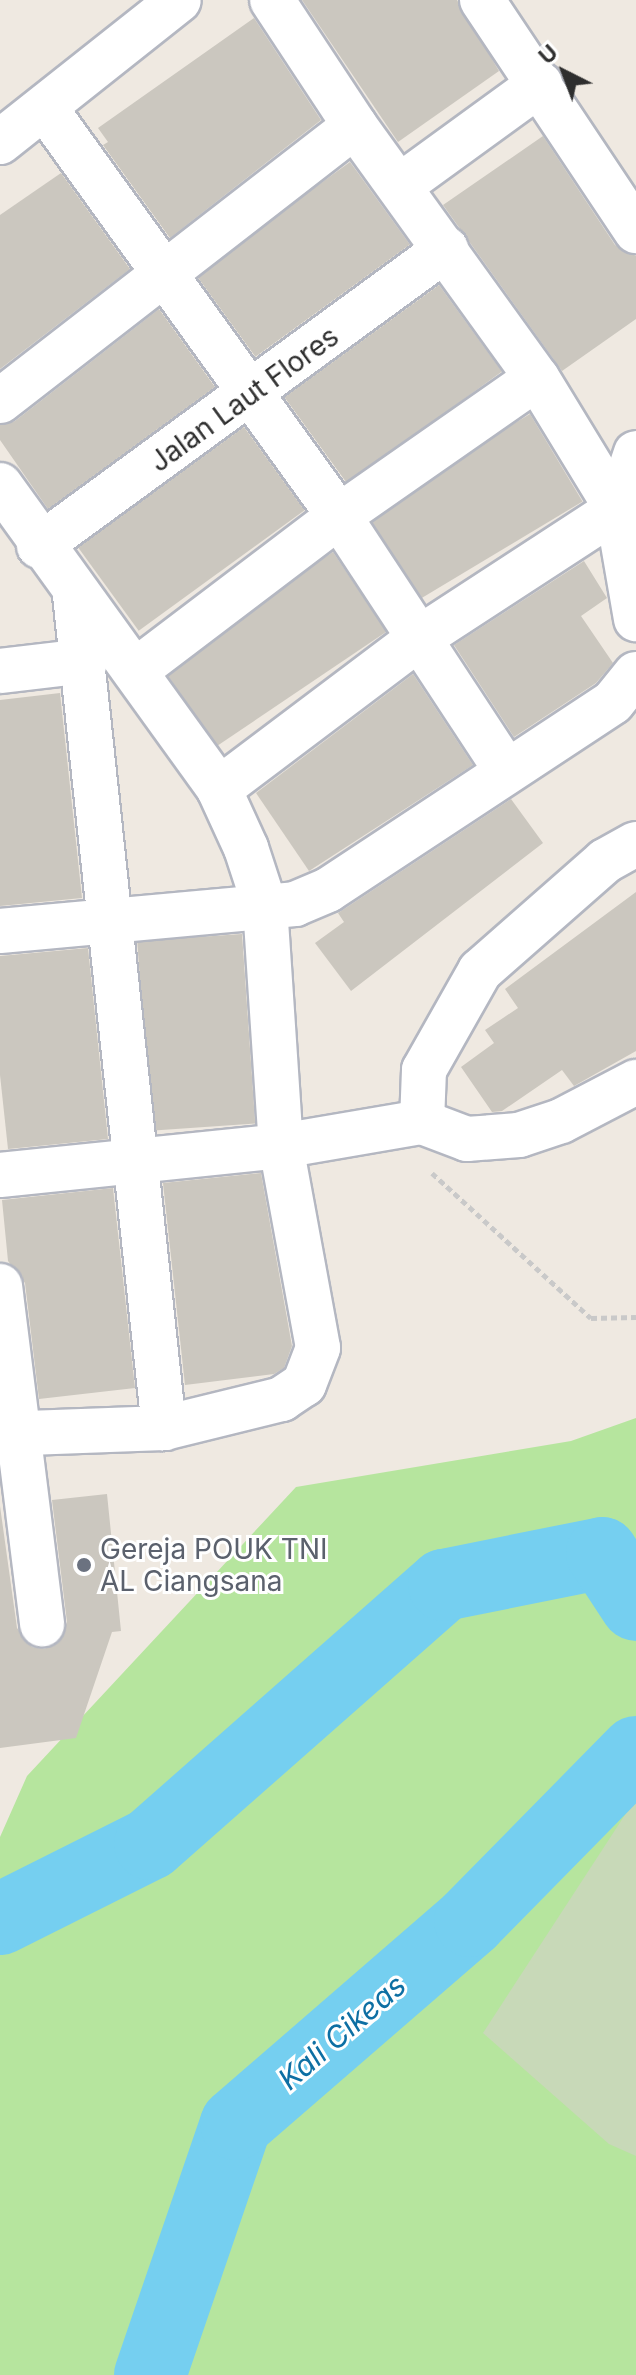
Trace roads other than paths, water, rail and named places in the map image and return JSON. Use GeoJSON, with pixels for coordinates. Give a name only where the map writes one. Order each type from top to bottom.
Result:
{"type":"FeatureCollection","features":[{"type":"Feature","properties":{"kind":"street"},"geometry":{"type":"LineString","coordinates":[[272,0],[355,126],[401,185],[537,378],[617,509],[636,619]]}},
{"type":"Feature","properties":{"kind":"street"},"geometry":{"type":"LineString","coordinates":[[482,0],[636,231]]}},
{"type":"Feature","properties":{"kind":"street"},"geometry":{"type":"LineString","coordinates":[[0,142],[45,108],[166,4]]}},
{"type":"Feature","properties":{"kind":"street"},"geometry":{"type":"LineString","coordinates":[[401,185],[540,84]]}},
{"type":"Feature","properties":{"kind":"street"},"geometry":{"type":"LineString","coordinates":[[45,108],[250,397],[339,516],[506,770]]}},
{"type":"Feature","properties":{"kind":"street"},"geometry":{"type":"LineString","coordinates":[[0,401],[161,273],[355,126]]}},
{"type":"Feature","properties":{"kind":"street","name":"Jalan Laut Flores"},"geometry":{"type":"LineString","coordinates":[[39,546],[250,397],[446,249]]}},
{"type":"Feature","properties":{"kind":"street"},"geometry":{"type":"LineString","coordinates":[[135,671],[339,516],[537,378]]}},
{"type":"Feature","properties":{"kind":"street"},"geometry":{"type":"LineString","coordinates":[[219,789],[421,637],[617,509],[636,453]]}},
{"type":"Feature","properties":{"kind":"street"},"geometry":{"type":"LineString","coordinates":[[0,485],[39,546],[75,589],[219,789],[265,906],[281,1146],[317,1335],[315,1367],[304,1384],[282,1399],[164,1428],[8,1433]]}},
{"type":"Feature","properties":{"kind":"street"},"geometry":{"type":"LineString","coordinates":[[75,589],[139,1157],[164,1428]]}},
{"type":"Feature","properties":{"kind":"street"},"geometry":{"type":"LineString","coordinates":[[0,671],[85,661]]}},
{"type":"Feature","properties":{"kind":"street"},"geometry":{"type":"LineString","coordinates":[[0,931],[112,917],[295,904],[328,890],[613,702],[636,674]]}},
{"type":"Feature","properties":{"kind":"street"},"geometry":{"type":"LineString","coordinates":[[403,1126],[424,1070],[480,971],[605,861],[636,844]]}},
{"type":"Feature","properties":{"kind":"street"},"geometry":{"type":"LineString","coordinates":[[0,1175],[139,1157],[281,1146],[403,1126],[467,1139],[519,1135],[561,1121],[636,1082]]}},
{"type":"Feature","properties":{"kind":"street"},"geometry":{"type":"LineString","coordinates":[[0,1286],[8,1433],[42,1624]]}},
{"type":"Feature","properties":{"kind":"waterway","name":"Kali Cikeas"},"geometry":{"type":"LineString","coordinates":[[0,1919],[150,1844],[444,1585],[602,1553],[636,1605]]}},
{"type":"Feature","properties":{"kind":"waterway","name":"Kali Cikeas"},"geometry":{"type":"LineString","coordinates":[[150,2375],[236,2124],[470,1921],[636,1752]]}},
{"type":"Feature","properties":{"kind":"place","name":"Gereja POUK TNI AL Ciangsana"},"geometry":{"type":"Point","coordinates":[84,1565]}}]}
